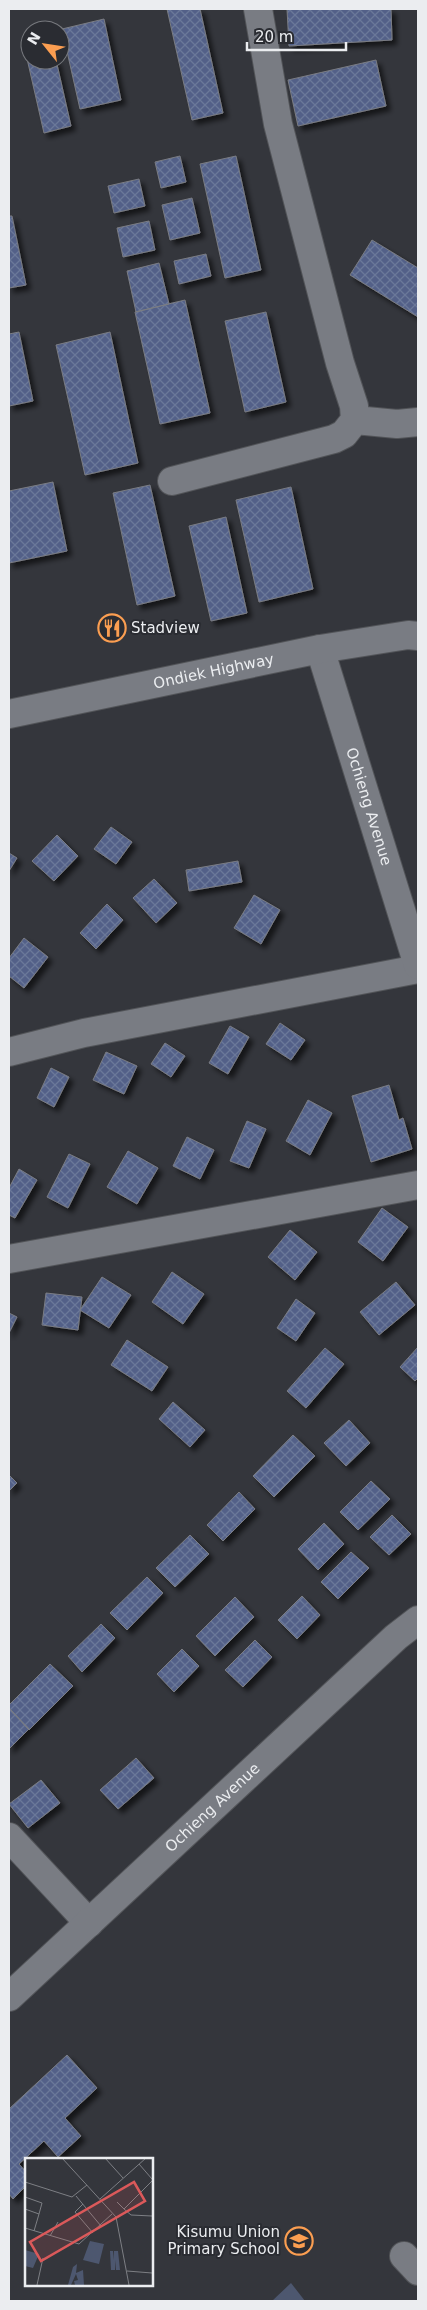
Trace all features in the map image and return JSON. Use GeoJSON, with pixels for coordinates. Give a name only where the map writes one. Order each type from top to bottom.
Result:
{"type":"FeatureCollection","features":[{"type":"Feature","properties":{"kind":"street"},"geometry":{"type":"LineString","coordinates":[[172,481],[334,439],[344,434],[355,420],[354,406],[340,363],[278,124],[258,9]]}},
{"type":"Feature","properties":{"kind":"street"},"geometry":{"type":"LineString","coordinates":[[355,420],[397,424],[418,422]]}},
{"type":"Feature","properties":{"kind":"street","name":"Ondiek Highway"},"geometry":{"type":"LineString","coordinates":[[9,714],[320,649],[408,634],[418,636]]}},
{"type":"Feature","properties":{"kind":"street","name":"Ochieng Avenue"},"geometry":{"type":"LineString","coordinates":[[320,649],[418,964]]}},
{"type":"Feature","properties":{"kind":"street"},"geometry":{"type":"LineString","coordinates":[[9,1052],[84,1033],[418,969]]}},
{"type":"Feature","properties":{"kind":"street"},"geometry":{"type":"LineString","coordinates":[[9,1259],[418,1185]]}},
{"type":"Feature","properties":{"kind":"street","name":"Ochieng Avenue"},"geometry":{"type":"LineString","coordinates":[[9,1998],[389,1644],[418,1620]]}},
{"type":"Feature","properties":{"kind":"street"},"geometry":{"type":"LineString","coordinates":[[9,1837],[89,1923]]}},
{"type":"Feature","properties":{"kind":"shaded area"},"geometry":{"type":"Polygon","coordinates":[[[291,2283],[305,2301],[272,2301],[291,2283]]]}},
{"type":"Feature","properties":{"kind":"building"},"geometry":{"type":"Polygon","coordinates":[[[167,9],[200,9],[223,113],[192,120],[167,9]]]}},
{"type":"Feature","properties":{"kind":"building"},"geometry":{"type":"Polygon","coordinates":[[[287,9],[391,9],[392,40],[289,46],[287,9]]]}},
{"type":"Feature","properties":{"kind":"building"},"geometry":{"type":"Polygon","coordinates":[[[104,19],[121,100],[80,109],[70,65],[70,27],[104,19]]]}},
{"type":"Feature","properties":{"kind":"building"},"geometry":{"type":"Polygon","coordinates":[[[376,60],[386,106],[298,126],[288,80],[376,60]]]}},
{"type":"Feature","properties":{"kind":"building"},"geometry":{"type":"Polygon","coordinates":[[[30,70],[58,70],[71,126],[44,133],[30,70]]]}},
{"type":"Feature","properties":{"kind":"building"},"geometry":{"type":"Polygon","coordinates":[[[180,156],[186,182],[161,188],[155,162],[180,156]]]}},
{"type":"Feature","properties":{"kind":"building"},"geometry":{"type":"Polygon","coordinates":[[[236,156],[261,270],[225,278],[200,164],[236,156]]]}},
{"type":"Feature","properties":{"kind":"building"},"geometry":{"type":"Polygon","coordinates":[[[139,179],[145,206],[114,213],[108,186],[139,179]]]}},
{"type":"Feature","properties":{"kind":"building"},"geometry":{"type":"Polygon","coordinates":[[[192,198],[200,233],[170,240],[162,205],[192,198]]]}},
{"type":"Feature","properties":{"kind":"building"},"geometry":{"type":"Polygon","coordinates":[[[9,216],[12,216],[26,285],[9,288],[9,216]]]}},
{"type":"Feature","properties":{"kind":"building"},"geometry":{"type":"Polygon","coordinates":[[[149,221],[155,250],[123,257],[117,228],[149,221]]]}},
{"type":"Feature","properties":{"kind":"building"},"geometry":{"type":"Polygon","coordinates":[[[372,240],[418,268],[418,317],[350,275],[372,240]]]}},
{"type":"Feature","properties":{"kind":"building"},"geometry":{"type":"Polygon","coordinates":[[[206,254],[211,276],[179,284],[174,261],[206,254]]]}},
{"type":"Feature","properties":{"kind":"building"},"geometry":{"type":"Polygon","coordinates":[[[159,263],[169,304],[136,312],[127,271],[159,263]]]}},
{"type":"Feature","properties":{"kind":"building"},"geometry":{"type":"Polygon","coordinates":[[[185,300],[210,413],[160,424],[135,312],[185,300]]]}},
{"type":"Feature","properties":{"kind":"building"},"geometry":{"type":"Polygon","coordinates":[[[266,312],[286,402],[245,412],[225,321],[266,312]]]}},
{"type":"Feature","properties":{"kind":"building"},"geometry":{"type":"Polygon","coordinates":[[[19,332],[33,401],[9,406],[9,334],[19,332]]]}},
{"type":"Feature","properties":{"kind":"building"},"geometry":{"type":"Polygon","coordinates":[[[110,332],[138,463],[85,475],[56,345],[110,332]]]}},
{"type":"Feature","properties":{"kind":"building"},"geometry":{"type":"Polygon","coordinates":[[[53,482],[67,551],[9,563],[9,491],[53,482]]]}},
{"type":"Feature","properties":{"kind":"building"},"geometry":{"type":"Polygon","coordinates":[[[150,485],[175,596],[137,605],[113,493],[150,485]]]}},
{"type":"Feature","properties":{"kind":"building"},"geometry":{"type":"Polygon","coordinates":[[[291,487],[313,589],[259,602],[236,500],[291,487]]]}},
{"type":"Feature","properties":{"kind":"building"},"geometry":{"type":"Polygon","coordinates":[[[226,517],[247,613],[211,621],[189,526],[226,517]]]}},
{"type":"Feature","properties":{"kind":"building"},"geometry":{"type":"Polygon","coordinates":[[[111,827],[132,842],[116,864],[94,849],[111,827]]]}},
{"type":"Feature","properties":{"kind":"building"},"geometry":{"type":"Polygon","coordinates":[[[57,835],[78,856],[54,881],[32,861],[57,835]]]}},
{"type":"Feature","properties":{"kind":"building"},"geometry":{"type":"Polygon","coordinates":[[[9,853],[17,858],[9,871],[9,853]]]}},
{"type":"Feature","properties":{"kind":"building"},"geometry":{"type":"Polygon","coordinates":[[[238,861],[242,882],[189,891],[186,870],[238,861]]]}},
{"type":"Feature","properties":{"kind":"building"},"geometry":{"type":"Polygon","coordinates":[[[154,879],[177,903],[156,923],[133,898],[154,879]]]}},
{"type":"Feature","properties":{"kind":"building"},"geometry":{"type":"Polygon","coordinates":[[[254,895],[280,910],[261,944],[234,928],[254,895]]]}},
{"type":"Feature","properties":{"kind":"building"},"geometry":{"type":"Polygon","coordinates":[[[107,904],[123,920],[96,949],[80,933],[107,904]]]}},
{"type":"Feature","properties":{"kind":"building"},"geometry":{"type":"Polygon","coordinates":[[[24,938],[48,957],[24,988],[9,976],[9,958],[24,938]]]}},
{"type":"Feature","properties":{"kind":"building"},"geometry":{"type":"Polygon","coordinates":[[[280,1023],[305,1040],[291,1060],[266,1044],[280,1023]]]}},
{"type":"Feature","properties":{"kind":"building"},"geometry":{"type":"Polygon","coordinates":[[[230,1026],[249,1037],[228,1074],[209,1063],[230,1026]]]}},
{"type":"Feature","properties":{"kind":"building"},"geometry":{"type":"Polygon","coordinates":[[[165,1043],[185,1056],[171,1077],[151,1064],[165,1043]]]}},
{"type":"Feature","properties":{"kind":"building"},"geometry":{"type":"Polygon","coordinates":[[[106,1052],[137,1066],[124,1094],[93,1080],[106,1052]]]}},
{"type":"Feature","properties":{"kind":"building"},"geometry":{"type":"Polygon","coordinates":[[[51,1068],[69,1077],[54,1107],[37,1098],[51,1068]]]}},
{"type":"Feature","properties":{"kind":"building"},"geometry":{"type":"Polygon","coordinates":[[[389,1085],[399,1120],[403,1118],[412,1149],[371,1162],[352,1096],[389,1085]]]}},
{"type":"Feature","properties":{"kind":"building"},"geometry":{"type":"Polygon","coordinates":[[[308,1100],[332,1113],[310,1155],[286,1141],[308,1100]]]}},
{"type":"Feature","properties":{"kind":"building"},"geometry":{"type":"Polygon","coordinates":[[[247,1121],[266,1129],[249,1168],[230,1161],[247,1121]]]}},
{"type":"Feature","properties":{"kind":"building"},"geometry":{"type":"Polygon","coordinates":[[[187,1137],[214,1150],[200,1179],[173,1166],[187,1137]]]}},
{"type":"Feature","properties":{"kind":"building"},"geometry":{"type":"Polygon","coordinates":[[[128,1151],[158,1168],[137,1204],[107,1187],[128,1151]]]}},
{"type":"Feature","properties":{"kind":"building"},"geometry":{"type":"Polygon","coordinates":[[[69,1154],[90,1164],[68,1208],[47,1197],[69,1154]]]}},
{"type":"Feature","properties":{"kind":"building"},"geometry":{"type":"Polygon","coordinates":[[[19,1169],[37,1180],[15,1218],[9,1215],[9,1188],[19,1169]]]}},
{"type":"Feature","properties":{"kind":"building"},"geometry":{"type":"Polygon","coordinates":[[[382,1208],[408,1227],[383,1261],[358,1242],[382,1208]]]}},
{"type":"Feature","properties":{"kind":"building"},"geometry":{"type":"Polygon","coordinates":[[[290,1230],[317,1252],[295,1280],[268,1257],[290,1230]]]}},
{"type":"Feature","properties":{"kind":"building"},"geometry":{"type":"Polygon","coordinates":[[[172,1272],[204,1294],[183,1324],[152,1302],[172,1272]]]}},
{"type":"Feature","properties":{"kind":"building"},"geometry":{"type":"Polygon","coordinates":[[[102,1277],[131,1295],[109,1328],[80,1310],[102,1277]]]}},
{"type":"Feature","properties":{"kind":"building"},"geometry":{"type":"Polygon","coordinates":[[[396,1282],[415,1305],[379,1335],[360,1312],[396,1282]]]}},
{"type":"Feature","properties":{"kind":"building"},"geometry":{"type":"Polygon","coordinates":[[[46,1293],[82,1297],[78,1330],[42,1325],[46,1293]]]}},
{"type":"Feature","properties":{"kind":"building"},"geometry":{"type":"Polygon","coordinates":[[[296,1299],[315,1313],[296,1341],[277,1328],[296,1299]]]}},
{"type":"Feature","properties":{"kind":"building"},"geometry":{"type":"Polygon","coordinates":[[[9,1313],[17,1317],[9,1333],[9,1313]]]}},
{"type":"Feature","properties":{"kind":"building"},"geometry":{"type":"Polygon","coordinates":[[[127,1340],[168,1367],[152,1391],[111,1365],[127,1340]]]}},
{"type":"Feature","properties":{"kind":"building"},"geometry":{"type":"Polygon","coordinates":[[[418,1347],[418,1378],[415,1381],[400,1367],[418,1347]]]}},
{"type":"Feature","properties":{"kind":"building"},"geometry":{"type":"Polygon","coordinates":[[[325,1348],[344,1364],[306,1408],[287,1391],[325,1348]]]}},
{"type":"Feature","properties":{"kind":"building"},"geometry":{"type":"Polygon","coordinates":[[[173,1402],[205,1430],[190,1447],[159,1419],[173,1402]]]}},
{"type":"Feature","properties":{"kind":"building"},"geometry":{"type":"Polygon","coordinates":[[[349,1420],[370,1443],[346,1466],[324,1443],[349,1420]]]}},
{"type":"Feature","properties":{"kind":"building"},"geometry":{"type":"Polygon","coordinates":[[[293,1435],[315,1456],[274,1497],[253,1476],[293,1435]]]}},
{"type":"Feature","properties":{"kind":"building"},"geometry":{"type":"Polygon","coordinates":[[[9,1475],[17,1483],[9,1491],[9,1475]]]}},
{"type":"Feature","properties":{"kind":"building"},"geometry":{"type":"Polygon","coordinates":[[[371,1481],[390,1499],[358,1530],[340,1512],[371,1481]]]}},
{"type":"Feature","properties":{"kind":"building"},"geometry":{"type":"Polygon","coordinates":[[[239,1492],[255,1509],[223,1541],[207,1525],[239,1492]]]}},
{"type":"Feature","properties":{"kind":"building"},"geometry":{"type":"Polygon","coordinates":[[[392,1515],[411,1534],[389,1555],[370,1537],[392,1515]]]}},
{"type":"Feature","properties":{"kind":"building"},"geometry":{"type":"Polygon","coordinates":[[[324,1523],[344,1544],[318,1570],[298,1549],[324,1523]]]}},
{"type":"Feature","properties":{"kind":"building"},"geometry":{"type":"Polygon","coordinates":[[[190,1535],[209,1554],[175,1587],[156,1568],[190,1535]]]}},
{"type":"Feature","properties":{"kind":"building"},"geometry":{"type":"Polygon","coordinates":[[[351,1552],[369,1568],[338,1599],[321,1582],[351,1552]]]}},
{"type":"Feature","properties":{"kind":"building"},"geometry":{"type":"Polygon","coordinates":[[[147,1577],[163,1593],[127,1630],[110,1613],[147,1577]]]}},
{"type":"Feature","properties":{"kind":"building"},"geometry":{"type":"Polygon","coordinates":[[[302,1596],[320,1615],[297,1639],[278,1620],[302,1596]]]}},
{"type":"Feature","properties":{"kind":"building"},"geometry":{"type":"Polygon","coordinates":[[[235,1597],[254,1617],[215,1656],[196,1636],[235,1597]]]}},
{"type":"Feature","properties":{"kind":"building"},"geometry":{"type":"Polygon","coordinates":[[[101,1624],[115,1638],[82,1672],[68,1656],[101,1624]]]}},
{"type":"Feature","properties":{"kind":"building"},"geometry":{"type":"Polygon","coordinates":[[[255,1640],[272,1657],[243,1687],[225,1670],[255,1640]]]}},
{"type":"Feature","properties":{"kind":"building"},"geometry":{"type":"Polygon","coordinates":[[[182,1649],[199,1666],[174,1692],[157,1674],[182,1649]]]}},
{"type":"Feature","properties":{"kind":"building"},"geometry":{"type":"Polygon","coordinates":[[[50,1664],[73,1686],[29,1730],[9,1708],[9,1705],[50,1664]]]}},
{"type":"Feature","properties":{"kind":"building"},"geometry":{"type":"Polygon","coordinates":[[[9,1708],[29,1729],[9,1749],[9,1708]]]}},
{"type":"Feature","properties":{"kind":"building"},"geometry":{"type":"Polygon","coordinates":[[[136,1758],[154,1778],[118,1809],[100,1790],[136,1758]]]}},
{"type":"Feature","properties":{"kind":"building"},"geometry":{"type":"Polygon","coordinates":[[[41,1780],[60,1803],[28,1828],[9,1804],[41,1780]]]}},
{"type":"Feature","properties":{"kind":"building"},"geometry":{"type":"Polygon","coordinates":[[[67,2055],[97,2088],[65,2118],[81,2136],[58,2157],[44,2141],[19,2164],[25,2171],[25,2187],[13,2199],[9,2194],[9,2109],[67,2055]]]}},
{"type":"Feature","properties":{"kind":"place","name":"Stadview"},"geometry":{"type":"Point","coordinates":[112,628]}},
{"type":"Feature","properties":{"kind":"place","name":"Kisumu Union Primary School"},"geometry":{"type":"Point","coordinates":[299,2241]}}]}
